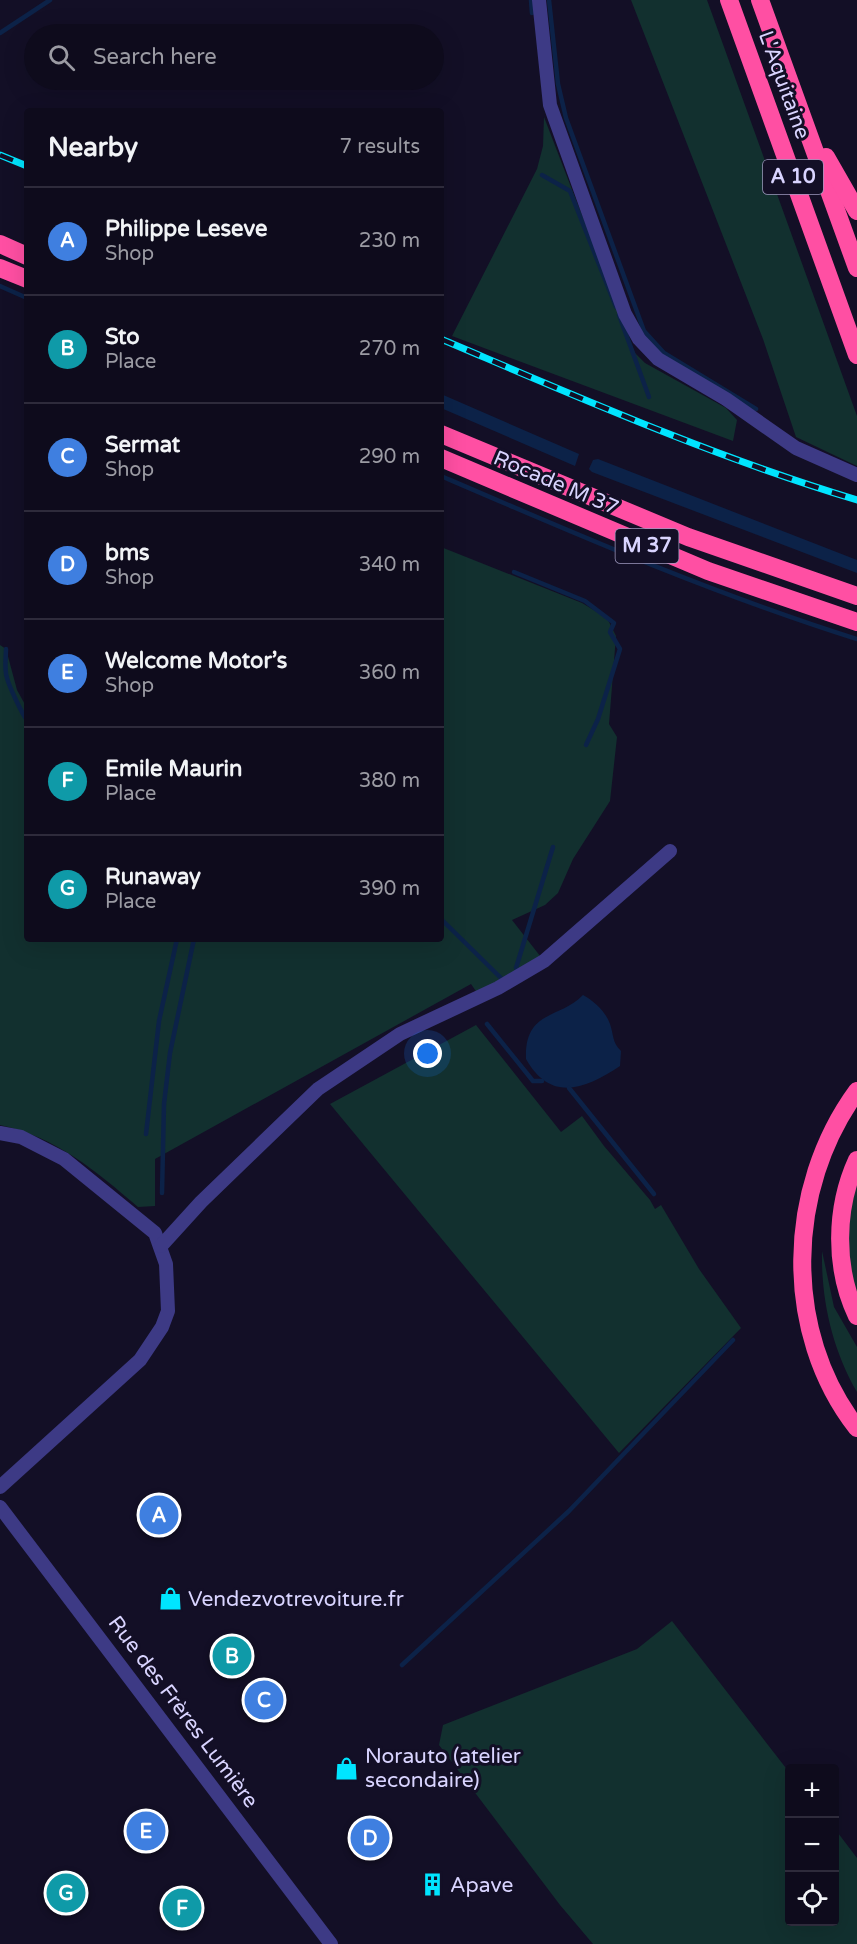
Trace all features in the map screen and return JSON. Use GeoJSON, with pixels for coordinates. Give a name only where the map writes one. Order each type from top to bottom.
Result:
{"type":"FeatureCollection","features":[{"type":"Feature","properties":{"kind":"highway","name":"L'Aquitaine"},"geometry":{"type":"LineString","coordinates":[[729,0],[857,354]]}},
{"type":"Feature","properties":{"kind":"highway","name":"L'Aquitaine"},"geometry":{"type":"LineString","coordinates":[[760,0],[857,268]]}},
{"type":"Feature","properties":{"kind":"highway"},"geometry":{"type":"LineString","coordinates":[[801,114],[857,211]]}},
{"type":"Feature","properties":{"kind":"highway"},"geometry":{"type":"LineString","coordinates":[[0,244],[24,255]]}},
{"type":"Feature","properties":{"kind":"highway"},"geometry":{"type":"LineString","coordinates":[[0,268],[24,278]]}},
{"type":"Feature","properties":{"kind":"highway","name":"Rocade M 37"},"geometry":{"type":"LineString","coordinates":[[444,435],[679,534],[857,596]]}},
{"type":"Feature","properties":{"kind":"highway","name":"Rocade M 37"},"geometry":{"type":"LineString","coordinates":[[444,459],[690,564],[764,592],[857,622]]}},
{"type":"Feature","properties":{"kind":"highway"},"geometry":{"type":"LineString","coordinates":[[857,1091],[830,1136],[818,1165],[804,1226],[802,1258],[807,1311],[818,1354],[837,1397],[857,1428]]}},
{"type":"Feature","properties":{"kind":"highway"},"geometry":{"type":"LineString","coordinates":[[857,1160],[844,1200],[840,1229],[846,1285],[857,1316]]}},
{"type":"Feature","properties":{"kind":"street"},"geometry":{"type":"LineString","coordinates":[[539,0],[546,81],[557,129],[622,306],[639,339],[658,359],[726,399],[796,448],[857,475]]}},
{"type":"Feature","properties":{"kind":"street"},"geometry":{"type":"LineString","coordinates":[[161,1246],[201,1202],[318,1089],[393,1039],[498,988],[544,961],[670,851]]}},
{"type":"Feature","properties":{"kind":"street"},"geometry":{"type":"LineString","coordinates":[[0,1134],[21,1137],[64,1159],[155,1233],[166,1264],[168,1311],[162,1326],[140,1360],[119,1382],[0,1487]]}},
{"type":"Feature","properties":{"kind":"street","name":"Rue des Frères Lumière"},"geometry":{"type":"LineString","coordinates":[[0,1507],[332,1944]]}},
{"type":"Feature","properties":{"kind":"green space"},"geometry":{"type":"Polygon","coordinates":[[[631,0],[707,0],[857,416],[857,466],[796,437],[763,339],[631,0]]]}},
{"type":"Feature","properties":{"kind":"green space"},"geometry":{"type":"Polygon","coordinates":[[[544,117],[635,353],[645,363],[726,408],[737,420],[733,441],[452,336],[537,169],[543,146],[544,117]]]}},
{"type":"Feature","properties":{"kind":"green space"},"geometry":{"type":"Polygon","coordinates":[[[444,548],[582,603],[607,618],[616,636],[609,724],[617,737],[610,801],[573,859],[558,893],[545,905],[512,920],[544,961],[480,997],[471,984],[155,1159],[155,1206],[138,1207],[74,1157],[39,1138],[0,1125],[0,645],[6,649],[17,690],[24,703],[24,942],[444,942],[444,548]]]}},
{"type":"Feature","properties":{"kind":"green space"},"geometry":{"type":"Polygon","coordinates":[[[476,1025],[561,1132],[582,1116],[655,1209],[661,1205],[699,1269],[741,1328],[619,1453],[330,1104],[476,1025]]]}},
{"type":"Feature","properties":{"kind":"green space"},"geometry":{"type":"Polygon","coordinates":[[[857,1177],[857,1297],[848,1251],[848,1223],[857,1177]]]}},
{"type":"Feature","properties":{"kind":"green space"},"geometry":{"type":"Polygon","coordinates":[[[822,1251],[834,1307],[857,1347],[857,1392],[841,1359],[830,1323],[822,1269],[822,1251]]]}},
{"type":"Feature","properties":{"kind":"green space"},"geometry":{"type":"Polygon","coordinates":[[[672,1621],[785,1767],[785,1926],[839,1926],[839,1834],[857,1858],[857,1944],[593,1944],[560,1905],[439,1745],[443,1725],[637,1649],[672,1621]]]}},
{"type":"Feature","properties":{"kind":"water"},"geometry":{"type":"Polygon","coordinates":[[[444,395],[579,454],[575,466],[444,409],[444,395]]]}},
{"type":"Feature","properties":{"kind":"water"},"geometry":{"type":"Polygon","coordinates":[[[598,459],[857,560],[857,573],[592,472],[589,469],[593,460],[598,459]]]}},
{"type":"Feature","properties":{"kind":"water"},"geometry":{"type":"Polygon","coordinates":[[[583,995],[606,1015],[615,1042],[621,1051],[620,1066],[594,1081],[569,1088],[558,1087],[546,1082],[526,1059],[527,1043],[537,1024],[574,1003],[583,995]]]}},
{"type":"Feature","properties":{"kind":"waterway"},"geometry":{"type":"LineString","coordinates":[[0,33],[50,0]]}},
{"type":"Feature","properties":{"kind":"waterway"},"geometry":{"type":"LineString","coordinates":[[531,0],[532,13]]}},
{"type":"Feature","properties":{"kind":"waterway"},"geometry":{"type":"LineString","coordinates":[[549,0],[558,84],[566,118],[644,331],[664,353],[756,409]]}},
{"type":"Feature","properties":{"kind":"waterway"},"geometry":{"type":"LineString","coordinates":[[542,175],[570,191],[616,307]]}},
{"type":"Feature","properties":{"kind":"waterway"},"geometry":{"type":"LineString","coordinates":[[0,286],[24,297]]}},
{"type":"Feature","properties":{"kind":"waterway"},"geometry":{"type":"LineString","coordinates":[[619,315],[649,397]]}},
{"type":"Feature","properties":{"kind":"waterway"},"geometry":{"type":"LineString","coordinates":[[444,477],[595,542],[699,583],[857,639]]}},
{"type":"Feature","properties":{"kind":"waterway"},"geometry":{"type":"LineString","coordinates":[[514,572],[585,601],[614,623],[610,632],[620,649],[598,719],[586,745]]}},
{"type":"Feature","properties":{"kind":"waterway"},"geometry":{"type":"LineString","coordinates":[[6,649],[7,678],[24,715]]}},
{"type":"Feature","properties":{"kind":"waterway"},"geometry":{"type":"LineString","coordinates":[[516,968],[553,847]]}},
{"type":"Feature","properties":{"kind":"waterway"},"geometry":{"type":"LineString","coordinates":[[444,922],[502,979]]}},
{"type":"Feature","properties":{"kind":"waterway"},"geometry":{"type":"LineString","coordinates":[[146,1134],[159,1021],[176,942]]}},
{"type":"Feature","properties":{"kind":"waterway"},"geometry":{"type":"LineString","coordinates":[[162,1193],[164,1104],[170,1053],[193,942]]}},
{"type":"Feature","properties":{"kind":"waterway"},"geometry":{"type":"LineString","coordinates":[[487,1024],[533,1081],[542,1081]]}},
{"type":"Feature","properties":{"kind":"waterway"},"geometry":{"type":"LineString","coordinates":[[569,1088],[654,1194]]}},
{"type":"Feature","properties":{"kind":"waterway"},"geometry":{"type":"LineString","coordinates":[[402,1665],[569,1511],[733,1340]]}},
{"type":"Feature","properties":{"kind":"railway"},"geometry":{"type":"LineString","coordinates":[[0,155],[24,165]]}},
{"type":"Feature","properties":{"kind":"railway"},"geometry":{"type":"LineString","coordinates":[[444,340],[699,445],[857,500]]}},
{"type":"Feature","properties":{"kind":"place","name":"Philippe Leseve"},"geometry":{"type":"Point","coordinates":[159,1515]}},
{"type":"Feature","properties":{"kind":"place","name":"Vendezvotrevoiture.fr"},"geometry":{"type":"Point","coordinates":[170,1599]}},
{"type":"Feature","properties":{"kind":"place","name":"Sto"},"geometry":{"type":"Point","coordinates":[232,1656]}},
{"type":"Feature","properties":{"kind":"place","name":"Sermat"},"geometry":{"type":"Point","coordinates":[264,1700]}},
{"type":"Feature","properties":{"kind":"place","name":"Norauto (atelier secondaire)"},"geometry":{"type":"Point","coordinates":[347,1768]}},
{"type":"Feature","properties":{"kind":"place","name":"Welcome Motor’s"},"geometry":{"type":"Point","coordinates":[146,1831]}},
{"type":"Feature","properties":{"kind":"place","name":"bms"},"geometry":{"type":"Point","coordinates":[370,1838]}},
{"type":"Feature","properties":{"kind":"place","name":"Apave"},"geometry":{"type":"Point","coordinates":[432,1885]}},
{"type":"Feature","properties":{"kind":"place","name":"Runaway"},"geometry":{"type":"Point","coordinates":[66,1893]}},
{"type":"Feature","properties":{"kind":"place","name":"Emile Maurin"},"geometry":{"type":"Point","coordinates":[182,1908]}}]}
